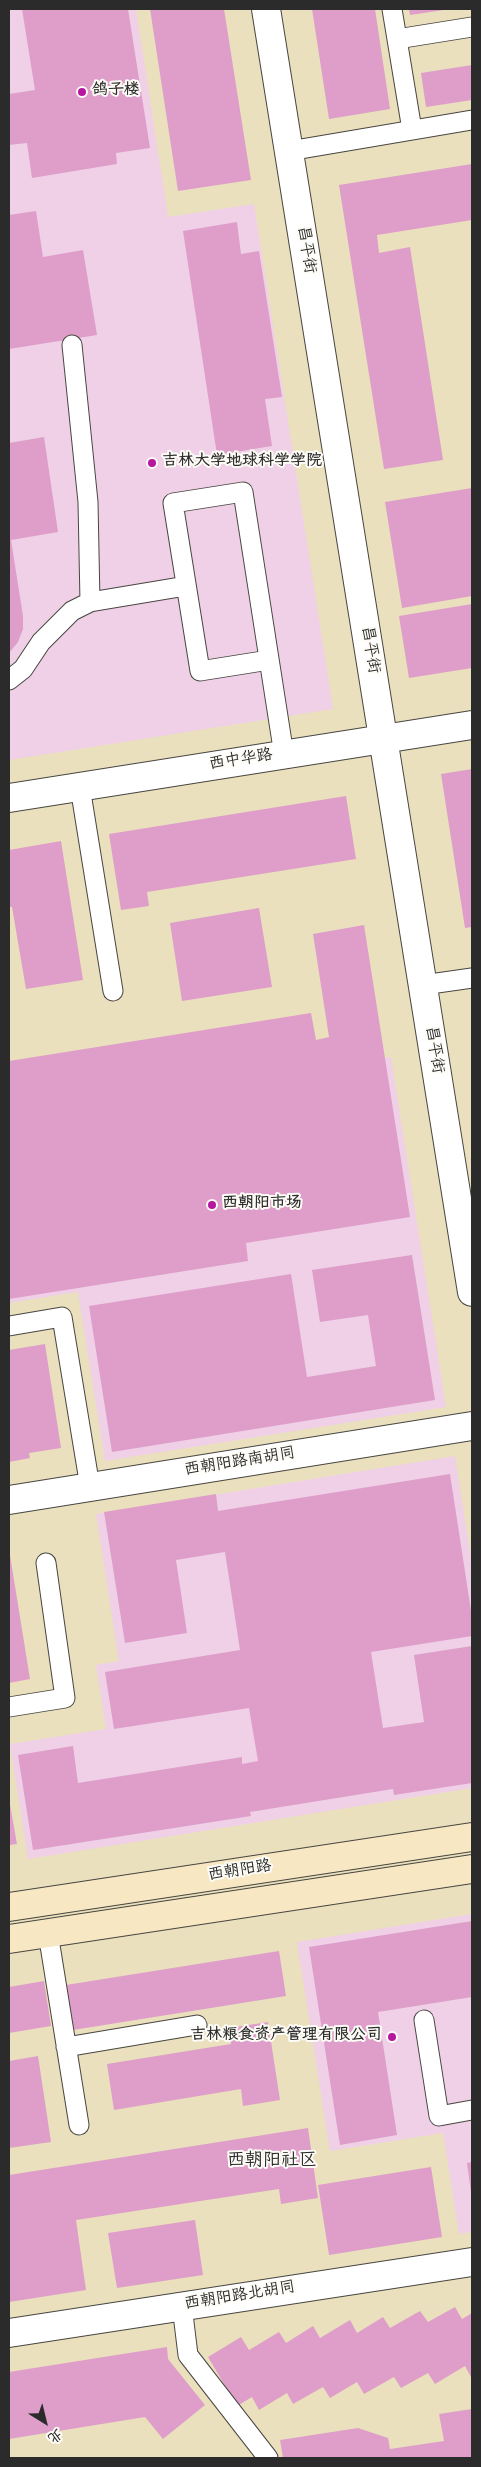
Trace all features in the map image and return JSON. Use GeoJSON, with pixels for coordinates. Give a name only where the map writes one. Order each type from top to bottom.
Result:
{"type":"FeatureCollection","features":[{"type":"Feature","properties":{"kind":"main road","name":"西朝阳路"},"geometry":{"type":"LineString","coordinates":[[9,1907],[472,1837]]}},
{"type":"Feature","properties":{"kind":"main road","name":"西朝阳路"},"geometry":{"type":"LineString","coordinates":[[9,1939],[472,1869]]}},
{"type":"Feature","properties":{"kind":"street","name":"昌平街"},"geometry":{"type":"LineString","coordinates":[[266,9],[423,985],[465,1199],[472,1292]]}},
{"type":"Feature","properties":{"kind":"street","name":"西中华路"},"geometry":{"type":"LineString","coordinates":[[9,798],[472,725]]}},
{"type":"Feature","properties":{"kind":"street","name":"西朝阳路南胡同"},"geometry":{"type":"LineString","coordinates":[[9,1500],[472,1426]]}},
{"type":"Feature","properties":{"kind":"street","name":"西朝阳路北胡同"},"geometry":{"type":"LineString","coordinates":[[9,2333],[472,2262]]}},
{"type":"Feature","properties":{"kind":"lane"},"geometry":{"type":"LineString","coordinates":[[392,9],[412,130]]}},
{"type":"Feature","properties":{"kind":"lane"},"geometry":{"type":"LineString","coordinates":[[397,39],[472,27]]}},
{"type":"Feature","properties":{"kind":"lane"},"geometry":{"type":"LineString","coordinates":[[289,151],[472,120]]}},
{"type":"Feature","properties":{"kind":"lane"},"geometry":{"type":"LineString","coordinates":[[72,345],[88,502],[90,602]]}},
{"type":"Feature","properties":{"kind":"lane"},"geometry":{"type":"LineString","coordinates":[[269,660],[200,671],[174,503],[243,492],[284,754]]}},
{"type":"Feature","properties":{"kind":"lane"},"geometry":{"type":"LineString","coordinates":[[9,680],[23,668],[41,642],[72,611],[90,602],[186,586]]}},
{"type":"Feature","properties":{"kind":"lane"},"geometry":{"type":"LineString","coordinates":[[80,787],[113,991]]}},
{"type":"Feature","properties":{"kind":"lane"},"geometry":{"type":"LineString","coordinates":[[423,985],[472,978]]}},
{"type":"Feature","properties":{"kind":"lane"},"geometry":{"type":"LineString","coordinates":[[9,1326],[62,1317],[90,1487]]}},
{"type":"Feature","properties":{"kind":"lane"},"geometry":{"type":"LineString","coordinates":[[9,1706],[65,1698],[46,1563]]}},
{"type":"Feature","properties":{"kind":"lane"},"geometry":{"type":"LineString","coordinates":[[48,1933],[79,2125]]}},
{"type":"Feature","properties":{"kind":"lane"},"geometry":{"type":"LineString","coordinates":[[424,2020],[439,2116],[472,2110]]}},
{"type":"Feature","properties":{"kind":"lane"},"geometry":{"type":"LineString","coordinates":[[66,2047],[197,2025]]}},
{"type":"Feature","properties":{"kind":"lane"},"geometry":{"type":"LineString","coordinates":[[182,2306],[188,2356],[268,2458]]}},
{"type":"Feature","properties":{"kind":"shaded area","name":"吉林大学地球科学学院"},"geometry":{"type":"Polygon","coordinates":[[[9,9],[136,9],[168,217],[254,204],[333,709],[9,760],[9,9]]]}},
{"type":"Feature","properties":{"kind":"shaded area","name":"西朝阳市场"},"geometry":{"type":"Polygon","coordinates":[[[391,1057],[446,1407],[105,1461],[78,1292],[9,1303],[9,1118],[391,1057]]]}},
{"type":"Feature","properties":{"kind":"shaded area"},"geometry":{"type":"Polygon","coordinates":[[[455,1456],[472,1564],[472,1788],[28,1859],[10,1744],[106,1729],[96,1665],[119,1661],[96,1514],[455,1456]]]}},
{"type":"Feature","properties":{"kind":"shaded area","name":"吉林粮食资产管理有限公司"},"geometry":{"type":"Polygon","coordinates":[[[472,1914],[472,2232],[459,2234],[443,2133],[330,2151],[297,1942],[472,1914]]]}},
{"type":"Feature","properties":{"kind":"building","name":"鸽子楼"},"geometry":{"type":"Polygon","coordinates":[[[22,9],[128,9],[150,148],[116,153],[117,164],[32,178],[27,143],[9,145],[9,94],[35,90],[22,9]]]}},
{"type":"Feature","properties":{"kind":"building"},"geometry":{"type":"Polygon","coordinates":[[[150,9],[224,9],[251,180],[178,191],[150,9]]]}},
{"type":"Feature","properties":{"kind":"building"},"geometry":{"type":"Polygon","coordinates":[[[312,9],[375,9],[390,109],[329,119],[312,9]]]}},
{"type":"Feature","properties":{"kind":"building"},"geometry":{"type":"Polygon","coordinates":[[[409,9],[444,9],[444,10],[410,15],[409,9]]]}},
{"type":"Feature","properties":{"kind":"building"},"geometry":{"type":"Polygon","coordinates":[[[472,65],[472,100],[426,107],[421,73],[472,65]]]}},
{"type":"Feature","properties":{"kind":"building"},"geometry":{"type":"Polygon","coordinates":[[[472,164],[472,220],[377,235],[379,253],[410,247],[443,460],[384,469],[339,185],[472,164]]]}},
{"type":"Feature","properties":{"kind":"building"},"geometry":{"type":"Polygon","coordinates":[[[36,211],[43,257],[83,250],[97,335],[9,349],[9,215],[36,211]]]}},
{"type":"Feature","properties":{"kind":"building"},"geometry":{"type":"Polygon","coordinates":[[[237,222],[241,254],[259,251],[282,397],[265,399],[272,446],[217,455],[183,231],[237,222]]]}},
{"type":"Feature","properties":{"kind":"building"},"geometry":{"type":"Polygon","coordinates":[[[44,437],[58,532],[11,540],[23,616],[23,629],[18,642],[9,653],[9,443],[44,437]]]}},
{"type":"Feature","properties":{"kind":"building"},"geometry":{"type":"Polygon","coordinates":[[[472,488],[472,596],[402,608],[385,502],[472,488]]]}},
{"type":"Feature","properties":{"kind":"building"},"geometry":{"type":"Polygon","coordinates":[[[472,604],[472,668],[409,678],[399,616],[472,604]]]}},
{"type":"Feature","properties":{"kind":"building"},"geometry":{"type":"Polygon","coordinates":[[[472,769],[472,927],[465,928],[441,774],[472,769]]]}},
{"type":"Feature","properties":{"kind":"building"},"geometry":{"type":"Polygon","coordinates":[[[346,796],[356,859],[147,892],[149,906],[121,910],[109,834],[346,796]]]}},
{"type":"Feature","properties":{"kind":"building"},"geometry":{"type":"Polygon","coordinates":[[[61,841],[83,980],[26,989],[12,907],[9,907],[9,850],[61,841]]]}},
{"type":"Feature","properties":{"kind":"building"},"geometry":{"type":"Polygon","coordinates":[[[259,908],[272,987],[182,1001],[170,923],[259,908]]]}},
{"type":"Feature","properties":{"kind":"building"},"geometry":{"type":"Polygon","coordinates":[[[364,925],[410,1217],[246,1243],[248,1261],[9,1299],[9,1061],[311,1013],[316,1040],[329,1037],[313,934],[364,925]]]}},
{"type":"Feature","properties":{"kind":"building"},"geometry":{"type":"Polygon","coordinates":[[[412,1255],[435,1400],[112,1452],[89,1306],[291,1274],[307,1377],[376,1366],[368,1315],[320,1322],[312,1270],[412,1255]]]}},
{"type":"Feature","properties":{"kind":"building"},"geometry":{"type":"Polygon","coordinates":[[[45,1344],[61,1448],[29,1453],[30,1458],[9,1462],[9,1350],[45,1344]]]}},
{"type":"Feature","properties":{"kind":"building"},"geometry":{"type":"Polygon","coordinates":[[[450,1474],[472,1617],[472,1636],[371,1652],[383,1728],[424,1722],[414,1655],[472,1646],[472,1783],[394,1795],[393,1789],[250,1812],[251,1816],[33,1850],[18,1755],[73,1746],[78,1783],[242,1757],[242,1764],[258,1761],[249,1708],[114,1729],[105,1672],[240,1650],[225,1552],[176,1560],[187,1633],[125,1643],[104,1512],[216,1494],[218,1511],[450,1474]]]}},
{"type":"Feature","properties":{"kind":"building"},"geometry":{"type":"Polygon","coordinates":[[[9,1549],[30,1679],[9,1683],[9,1549]]]}},
{"type":"Feature","properties":{"kind":"building"},"geometry":{"type":"Polygon","coordinates":[[[9,1799],[17,1844],[9,1845],[9,1799]]]}},
{"type":"Feature","properties":{"kind":"building"},"geometry":{"type":"Polygon","coordinates":[[[472,1921],[472,1997],[378,2012],[397,2135],[340,2145],[309,1947],[472,1921]]]}},
{"type":"Feature","properties":{"kind":"building"},"geometry":{"type":"Polygon","coordinates":[[[279,1951],[286,1996],[73,2030],[66,1985],[279,1951]]]}},
{"type":"Feature","properties":{"kind":"building"},"geometry":{"type":"Polygon","coordinates":[[[44,1981],[51,2026],[9,2033],[9,1987],[44,1981]]]}},
{"type":"Feature","properties":{"kind":"building"},"geometry":{"type":"Polygon","coordinates":[[[268,2022],[280,2100],[243,2106],[241,2089],[114,2110],[107,2064],[231,2044],[229,2028],[268,2022]]]}},
{"type":"Feature","properties":{"kind":"building"},"geometry":{"type":"Polygon","coordinates":[[[38,2056],[51,2142],[9,2148],[9,2061],[38,2056]]]}},
{"type":"Feature","properties":{"kind":"building"},"geometry":{"type":"Polygon","coordinates":[[[308,2128],[318,2198],[281,2204],[279,2189],[76,2220],[86,2290],[9,2302],[9,2175],[308,2128]]]}},
{"type":"Feature","properties":{"kind":"building"},"geometry":{"type":"Polygon","coordinates":[[[472,2162],[472,2192],[471,2192],[467,2163],[472,2162]]]}},
{"type":"Feature","properties":{"kind":"building"},"geometry":{"type":"Polygon","coordinates":[[[431,2167],[442,2237],[329,2255],[318,2185],[431,2167]]]}},
{"type":"Feature","properties":{"kind":"building"},"geometry":{"type":"Polygon","coordinates":[[[195,2220],[203,2275],[117,2288],[108,2233],[195,2220]]]}},
{"type":"Feature","properties":{"kind":"building"},"geometry":{"type":"Polygon","coordinates":[[[455,2307],[462,2319],[472,2313],[472,2379],[465,2366],[435,2384],[428,2373],[401,2388],[394,2377],[364,2394],[357,2382],[330,2398],[323,2387],[293,2404],[287,2393],[259,2410],[252,2397],[237,2406],[208,2357],[241,2337],[249,2350],[279,2332],[286,2343],[313,2326],[320,2338],[350,2320],[357,2333],[383,2317],[390,2328],[420,2311],[428,2322],[455,2307]]]}},
{"type":"Feature","properties":{"kind":"building"},"geometry":{"type":"Polygon","coordinates":[[[167,2347],[168,2359],[205,2405],[163,2439],[145,2417],[9,2439],[9,2372],[167,2347]]]}},
{"type":"Feature","properties":{"kind":"building"},"geometry":{"type":"Polygon","coordinates":[[[472,2409],[472,2458],[283,2458],[280,2440],[358,2428],[388,2438],[390,2449],[444,2441],[439,2414],[472,2409]]]}},
{"type":"Feature","properties":{"kind":"place","name":"鸽子楼"},"geometry":{"type":"Point","coordinates":[82,92]}},
{"type":"Feature","properties":{"kind":"place","name":"吉林大学地球科学学院"},"geometry":{"type":"Point","coordinates":[152,463]}},
{"type":"Feature","properties":{"kind":"place","name":"西朝阳市场"},"geometry":{"type":"Point","coordinates":[212,1205]}},
{"type":"Feature","properties":{"kind":"place","name":"吉林粮食资产管理有限公司"},"geometry":{"type":"Point","coordinates":[392,2037]}},
{"type":"Feature","properties":{"kind":"district","name":"西朝阳社区"},"geometry":{"type":"Point","coordinates":[272,2162]}}]}
